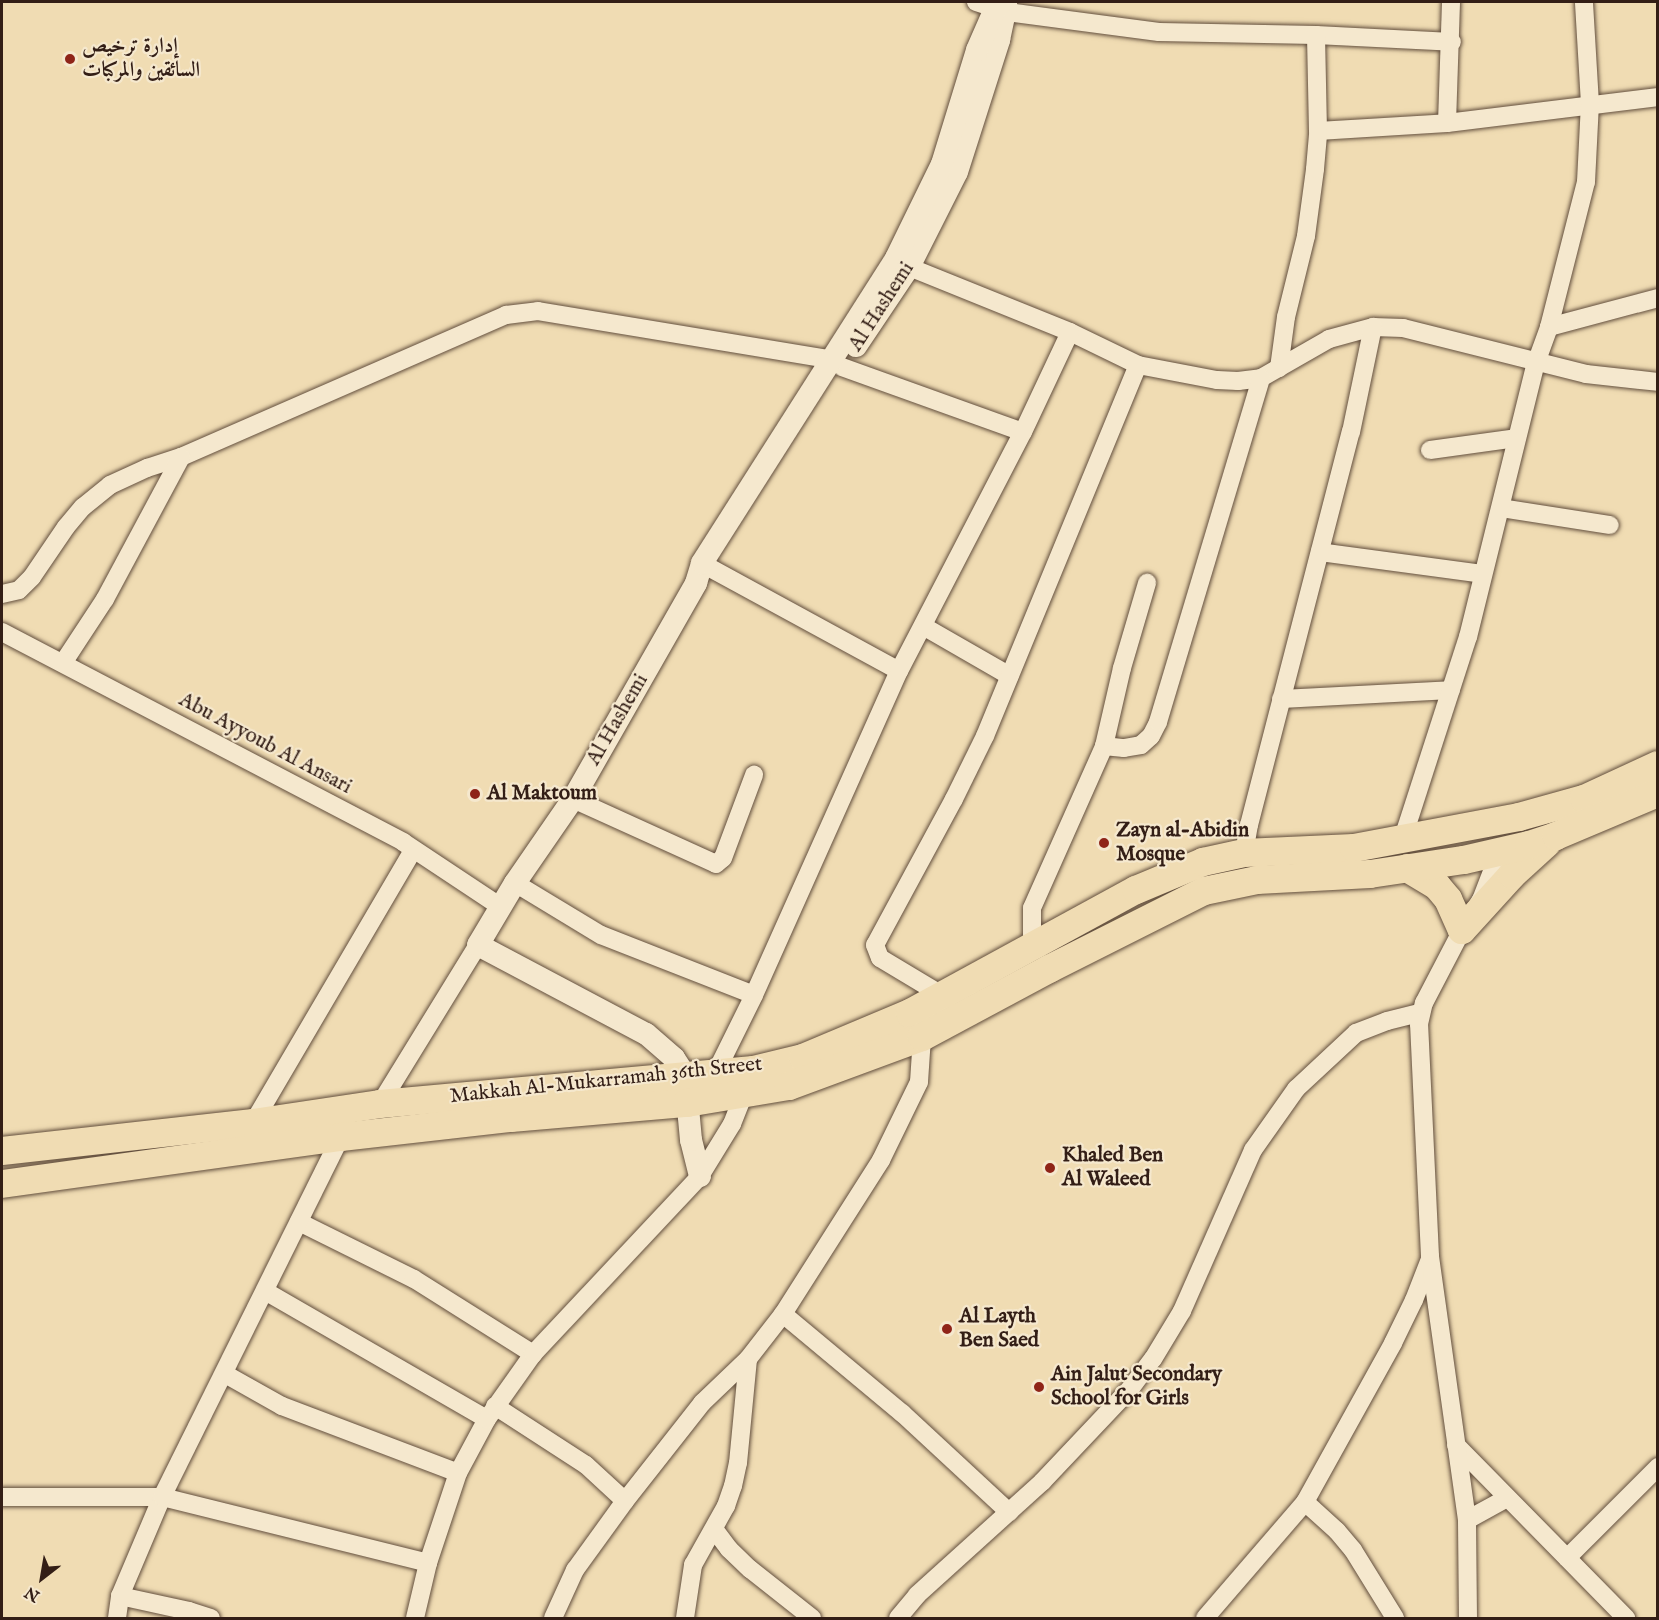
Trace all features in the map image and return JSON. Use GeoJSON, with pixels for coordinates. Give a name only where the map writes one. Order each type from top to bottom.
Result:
{"type":"FeatureCollection","features":[{"type":"Feature","properties":{"kind":"main road","name":"Makkah Al-Mukarramah 36th Street"},"geometry":{"type":"LineString","coordinates":[[3,1188],[341,1137],[511,1118],[687,1103],[748,1082],[909,1012],[1036,946],[1136,890],[1203,862],[1244,853],[1354,848],[1402,841],[1554,809],[1584,799],[1658,765]]}},
{"type":"Feature","properties":{"kind":"main road"},"geometry":{"type":"LineString","coordinates":[[1463,828],[1478,834],[1495,853],[1513,836],[1572,815],[1584,799]]}},
{"type":"Feature","properties":{"kind":"main road","name":"Makkah Al-Mukarramah 36th Street"},"geometry":{"type":"LineString","coordinates":[[2,1150],[253,1123],[380,1104],[716,1072],[748,1082],[789,1086],[922,1037],[1049,969],[1204,891],[1257,880],[1370,874],[1495,853],[1556,836],[1654,800]]}},
{"type":"Feature","properties":{"kind":"main road"},"geometry":{"type":"LineString","coordinates":[[1407,868],[1437,886],[1448,899],[1462,930],[1512,875],[1556,836]]}},
{"type":"Feature","properties":{"kind":"street"},"geometry":{"type":"LineString","coordinates":[[1447,123],[1447,78],[1452,42],[1451,2]]}},
{"type":"Feature","properties":{"kind":"street"},"geometry":{"type":"LineString","coordinates":[[1402,841],[1451,690],[1501,508],[1516,438],[1536,363],[1549,327],[1586,183],[1590,104],[1584,2]]}},
{"type":"Feature","properties":{"kind":"street"},"geometry":{"type":"LineString","coordinates":[[997,5],[1159,32],[1316,35],[1452,42]]}},
{"type":"Feature","properties":{"kind":"street","name":"Al Hashemi"},"geometry":{"type":"LineString","coordinates":[[478,945],[515,883],[573,799],[704,576],[702,563],[836,363],[909,267],[939,211],[997,5]]}},
{"type":"Feature","properties":{"kind":"street"},"geometry":{"type":"LineString","coordinates":[[1279,368],[1286,317],[1306,236],[1318,131],[1316,35]]}},
{"type":"Feature","properties":{"kind":"street"},"geometry":{"type":"LineString","coordinates":[[1318,131],[1447,123],[1590,104],[1658,98]]}},
{"type":"Feature","properties":{"kind":"street","name":"Al Hashemi"},"geometry":{"type":"LineString","coordinates":[[836,363],[924,204],[954,155]]}},
{"type":"Feature","properties":{"kind":"street"},"geometry":{"type":"LineString","coordinates":[[909,267],[1070,332],[1138,365],[1217,380],[1238,381],[1261,378],[1329,339],[1373,327],[1403,328],[1586,374],[1658,382]]}},
{"type":"Feature","properties":{"kind":"street"},"geometry":{"type":"LineString","coordinates":[[1549,327],[1658,298]]}},
{"type":"Feature","properties":{"kind":"street"},"geometry":{"type":"LineString","coordinates":[[2,594],[19,590],[32,577],[83,507],[110,485],[147,468],[181,457],[474,327],[506,315],[538,310],[836,363],[1023,432]]}},
{"type":"Feature","properties":{"kind":"street"},"geometry":{"type":"LineString","coordinates":[[1244,853],[1281,699],[1351,432],[1373,327]]}},
{"type":"Feature","properties":{"kind":"street"},"geometry":{"type":"LineString","coordinates":[[716,1072],[754,995],[899,671],[1023,432],[1070,332]]}},
{"type":"Feature","properties":{"kind":"street"},"geometry":{"type":"LineString","coordinates":[[940,994],[880,958],[875,945],[954,799],[1010,676],[1138,365]]}},
{"type":"Feature","properties":{"kind":"street"},"geometry":{"type":"LineString","coordinates":[[1104,746],[1124,748],[1141,745],[1151,736],[1158,722],[1261,378]]}},
{"type":"Feature","properties":{"kind":"street"},"geometry":{"type":"LineString","coordinates":[[1430,450],[1516,438]]}},
{"type":"Feature","properties":{"kind":"street"},"geometry":{"type":"LineString","coordinates":[[63,663],[105,599],[181,457]]}},
{"type":"Feature","properties":{"kind":"street"},"geometry":{"type":"LineString","coordinates":[[1501,508],[1610,525]]}},
{"type":"Feature","properties":{"kind":"street"},"geometry":{"type":"LineString","coordinates":[[1320,552],[1483,574]]}},
{"type":"Feature","properties":{"kind":"street"},"geometry":{"type":"LineString","coordinates":[[704,576],[899,671]]}},
{"type":"Feature","properties":{"kind":"street"},"geometry":{"type":"LineString","coordinates":[[1036,946],[1032,934],[1032,909],[1104,746],[1122,668],[1147,583]]}},
{"type":"Feature","properties":{"kind":"street"},"geometry":{"type":"LineString","coordinates":[[923,626],[1010,676]]}},
{"type":"Feature","properties":{"kind":"street","name":"Abu Ayyoub Al Ansari"},"geometry":{"type":"LineString","coordinates":[[2,632],[403,842],[501,907]]}},
{"type":"Feature","properties":{"kind":"street"},"geometry":{"type":"LineString","coordinates":[[1281,699],[1451,690]]}},
{"type":"Feature","properties":{"kind":"street"},"geometry":{"type":"LineString","coordinates":[[573,799],[716,864],[723,858],[754,775]]}},
{"type":"Feature","properties":{"kind":"street"},"geometry":{"type":"LineString","coordinates":[[253,1123],[413,850]]}},
{"type":"Feature","properties":{"kind":"street"},"geometry":{"type":"LineString","coordinates":[[1468,1618],[1467,1520],[1430,1256],[1420,1013],[1462,930],[1481,900],[1493,870],[1495,853]]}},
{"type":"Feature","properties":{"kind":"street"},"geometry":{"type":"LineString","coordinates":[[515,883],[601,935],[754,995]]}},
{"type":"Feature","properties":{"kind":"street"},"geometry":{"type":"LineString","coordinates":[[380,1104],[478,945],[646,1034],[674,1058],[685,1075],[691,1140],[700,1176]]}},
{"type":"Feature","properties":{"kind":"street"},"geometry":{"type":"LineString","coordinates":[[898,1618],[917,1595],[1042,1482],[1122,1397],[1153,1359],[1182,1311],[1253,1150],[1296,1089],[1356,1033],[1387,1021],[1420,1013]]}},
{"type":"Feature","properties":{"kind":"street"},"geometry":{"type":"LineString","coordinates":[[553,1618],[575,1570],[625,1501],[702,1403],[748,1359],[783,1314],[881,1160],[919,1082],[922,1037]]}},
{"type":"Feature","properties":{"kind":"street"},"geometry":{"type":"LineString","coordinates":[[415,1618],[428,1563],[458,1473],[491,1412],[533,1354],[700,1176],[732,1124],[748,1082]]}},
{"type":"Feature","properties":{"kind":"street"},"geometry":{"type":"LineString","coordinates":[[117,1618],[120,1596],[162,1497],[341,1137]]}},
{"type":"Feature","properties":{"kind":"street"},"geometry":{"type":"LineString","coordinates":[[299,1222],[414,1279],[533,1354]]}},
{"type":"Feature","properties":{"kind":"street"},"geometry":{"type":"LineString","coordinates":[[1214,1615],[1305,1502],[1393,1343],[1414,1300],[1430,1256]]}},
{"type":"Feature","properties":{"kind":"street"},"geometry":{"type":"LineString","coordinates":[[265,1291],[586,1465],[625,1501]]}},
{"type":"Feature","properties":{"kind":"street"},"geometry":{"type":"LineString","coordinates":[[783,1314],[902,1413],[1009,1512]]}},
{"type":"Feature","properties":{"kind":"street"},"geometry":{"type":"LineString","coordinates":[[684,1618],[693,1565],[726,1506],[738,1463],[748,1359]]}},
{"type":"Feature","properties":{"kind":"street"},"geometry":{"type":"LineString","coordinates":[[225,1374],[282,1406],[458,1473]]}},
{"type":"Feature","properties":{"kind":"street"},"geometry":{"type":"LineString","coordinates":[[1456,1444],[1626,1618]]}},
{"type":"Feature","properties":{"kind":"street"},"geometry":{"type":"LineString","coordinates":[[1567,1558],[1658,1467]]}},
{"type":"Feature","properties":{"kind":"street"},"geometry":{"type":"LineString","coordinates":[[2,1497],[162,1497],[428,1563]]}},
{"type":"Feature","properties":{"kind":"street"},"geometry":{"type":"LineString","coordinates":[[1467,1520],[1507,1498]]}},
{"type":"Feature","properties":{"kind":"street"},"geometry":{"type":"LineString","coordinates":[[1305,1502],[1337,1531],[1353,1550],[1395,1618]]}},
{"type":"Feature","properties":{"kind":"street"},"geometry":{"type":"LineString","coordinates":[[714,1529],[743,1562],[812,1618]]}},
{"type":"Feature","properties":{"kind":"street"},"geometry":{"type":"LineString","coordinates":[[120,1596],[189,1611],[210,1618]]}},
{"type":"Feature","properties":{"kind":"place","name":"إدارة ترخيص السائقين والمركبات"},"geometry":{"type":"Point","coordinates":[70,59]}},
{"type":"Feature","properties":{"kind":"place","name":"Al Maktoum"},"geometry":{"type":"Point","coordinates":[475,794]}},
{"type":"Feature","properties":{"kind":"place","name":"Zayn al-Abidin Mosque"},"geometry":{"type":"Point","coordinates":[1104,843]}},
{"type":"Feature","properties":{"kind":"place","name":"Khaled Ben Al Waleed"},"geometry":{"type":"Point","coordinates":[1050,1168]}},
{"type":"Feature","properties":{"kind":"place","name":"Al Layth Ben Saed"},"geometry":{"type":"Point","coordinates":[947,1329]}},
{"type":"Feature","properties":{"kind":"place","name":"Ain Jalut Secondary School for Girls"},"geometry":{"type":"Point","coordinates":[1039,1387]}}]}
